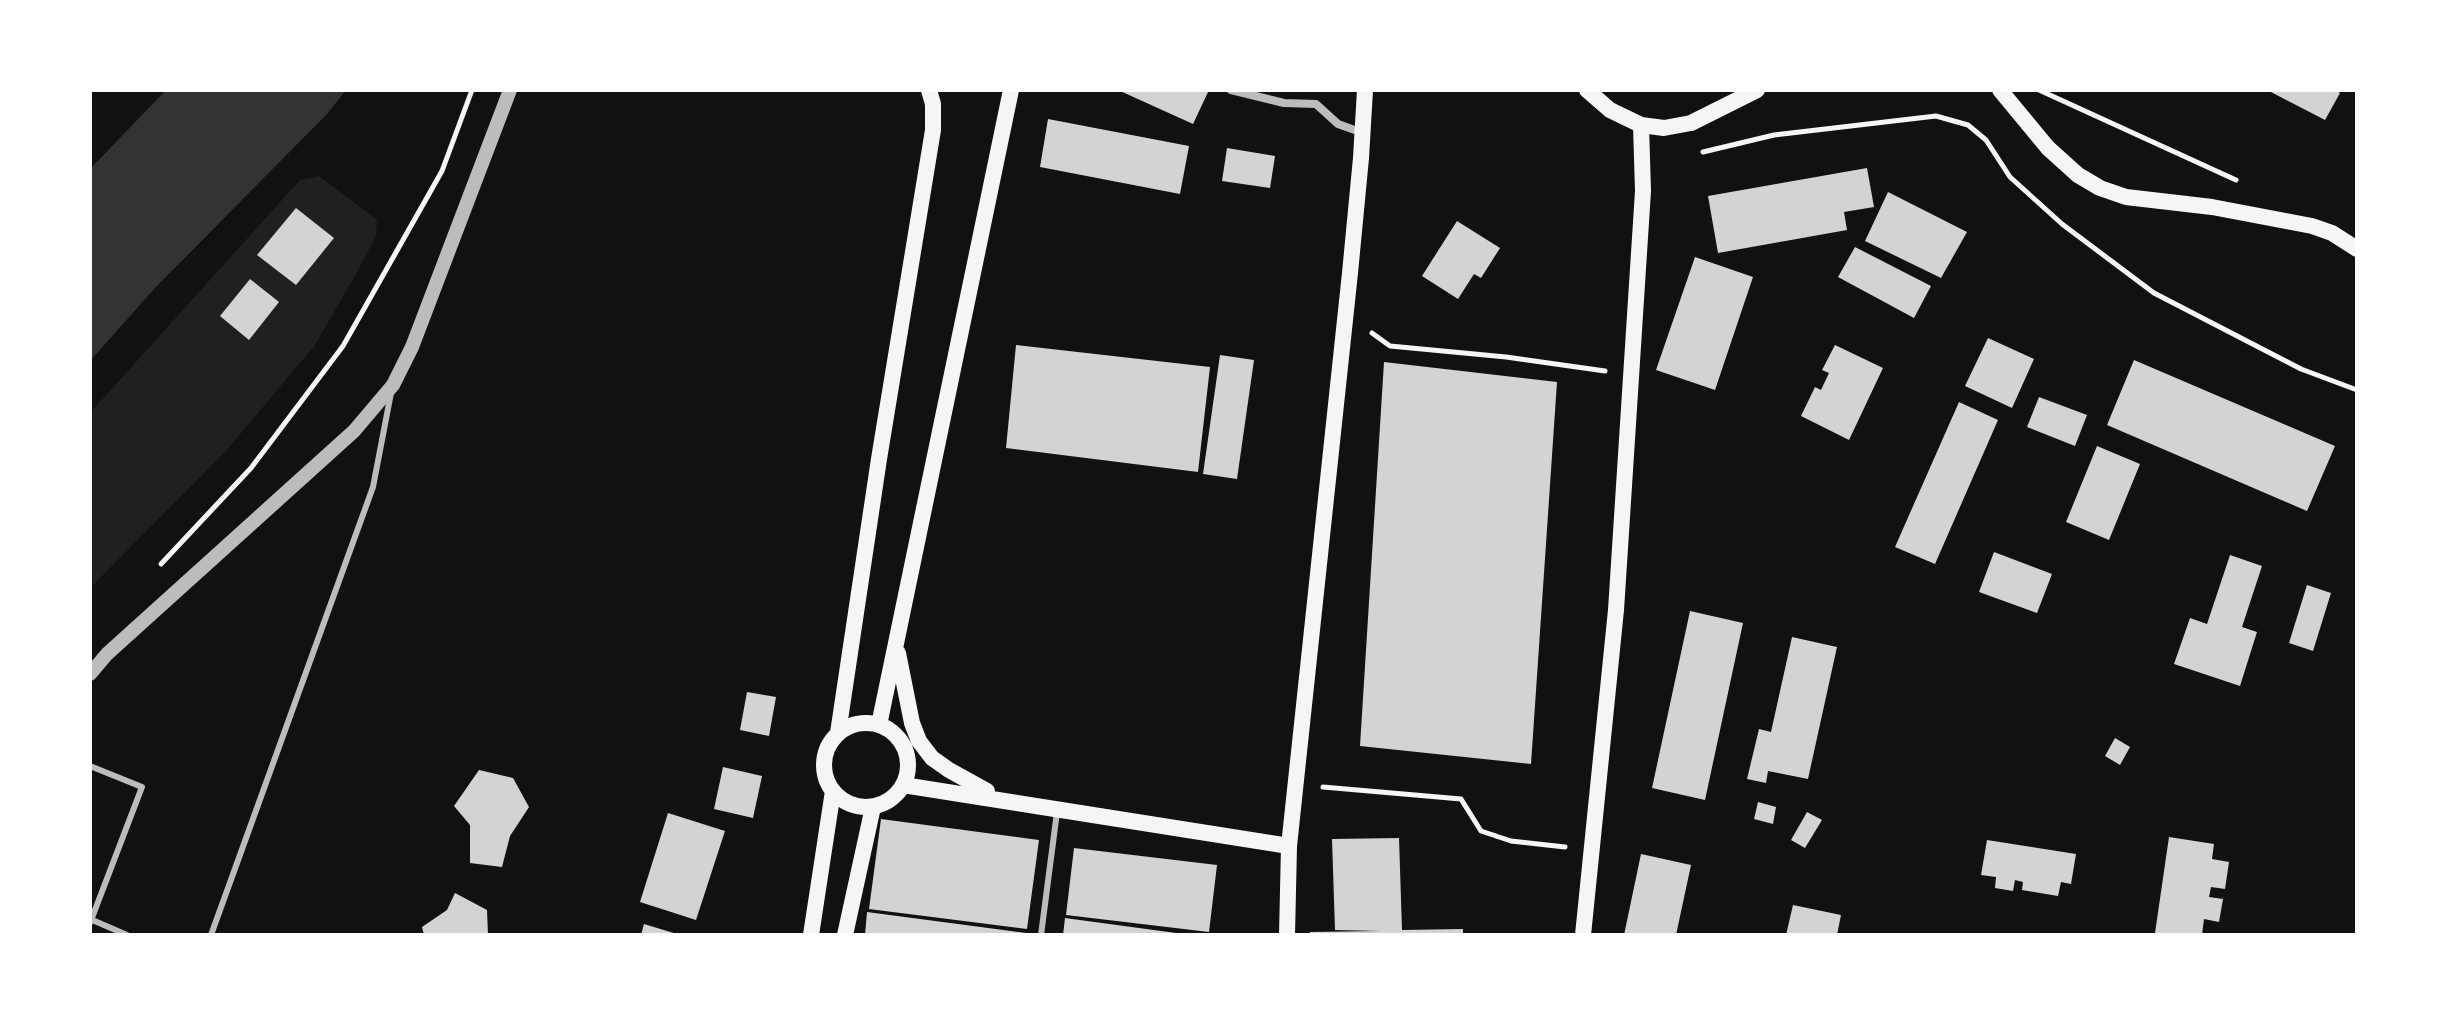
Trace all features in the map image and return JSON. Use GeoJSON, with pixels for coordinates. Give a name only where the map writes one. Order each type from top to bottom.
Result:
{"type":"FeatureCollection","features":[{"type":"Feature","properties":{"kind":"main road"},"geometry":{"type":"LineString","coordinates":[[838,733],[876,474],[933,130],[933,104],[929,90]]}},
{"type":"Feature","properties":{"kind":"main road"},"geometry":{"type":"LineString","coordinates":[[879,725],[1011,90]]}},
{"type":"Feature","properties":{"kind":"main road"},"geometry":{"type":"LineString","coordinates":[[1287,935],[1289,846],[1346,314],[1365,90]]}},
{"type":"Feature","properties":{"kind":"main road"},"geometry":{"type":"LineString","coordinates":[[1587,90],[1610,110],[1641,125],[1664,128],[1691,123],[1757,90]]}},
{"type":"Feature","properties":{"kind":"main road"},"geometry":{"type":"LineString","coordinates":[[2000,90],[2048,148],[2078,175],[2100,188],[2126,197],[2212,207],[2312,226],[2332,233],[2357,249]]}},
{"type":"Feature","properties":{"kind":"main road"},"geometry":{"type":"LineString","coordinates":[[1583,935],[1616,610],[1643,191],[1641,125]]}},
{"type":"Feature","properties":{"kind":"main road"},"geometry":{"type":"LineString","coordinates":[[896,643],[912,723],[919,741],[932,758],[949,770],[973,785],[1011,800]]}},
{"type":"Feature","properties":{"kind":"main road"},"geometry":{"type":"LineString","coordinates":[[865,723],[879,725],[895,734],[905,750],[908,768],[903,785],[891,799],[873,807],[858,807],[844,801],[833,791],[825,776],[824,760],[828,745],[838,733],[850,725],[865,723]]}},
{"type":"Feature","properties":{"kind":"main road"},"geometry":{"type":"LineString","coordinates":[[903,785],[1289,846]]}},
{"type":"Feature","properties":{"kind":"main road"},"geometry":{"type":"LineString","coordinates":[[811,935],[833,791]]}},
{"type":"Feature","properties":{"kind":"main road"},"geometry":{"type":"LineString","coordinates":[[845,935],[873,807]]}},
{"type":"Feature","properties":{"kind":"street"},"geometry":{"type":"LineString","coordinates":[[90,674],[107,654],[354,431],[393,385],[412,347],[510,90]]}},
{"type":"Feature","properties":{"kind":"street"},"geometry":{"type":"LineString","coordinates":[[1231,90],[1284,103],[1316,104],[1338,124],[1363,133]]}},
{"type":"Feature","properties":{"kind":"lane"},"geometry":{"type":"LineString","coordinates":[[211,935],[373,487],[393,385]]}},
{"type":"Feature","properties":{"kind":"lane"},"geometry":{"type":"LineString","coordinates":[[90,766],[142,787],[90,921],[127,935]]}},
{"type":"Feature","properties":{"kind":"lane"},"geometry":{"type":"LineString","coordinates":[[1041,935],[1058,808]]}},
{"type":"Feature","properties":{"kind":"path"},"geometry":{"type":"LineString","coordinates":[[156,570],[251,468],[343,346],[442,171],[472,90]]}},
{"type":"Feature","properties":{"kind":"path"},"geometry":{"type":"LineString","coordinates":[[2039,90],[2248,185]]}},
{"type":"Feature","properties":{"kind":"path"},"geometry":{"type":"LineString","coordinates":[[1701,152],[1774,135],[1905,119],[1936,116],[1968,125],[1986,140],[2010,177],[2062,224],[2154,293],[2301,369],[2357,390]]}},
{"type":"Feature","properties":{"kind":"path"},"geometry":{"type":"LineString","coordinates":[[1346,314],[1390,346],[1506,357],[1631,375]]}},
{"type":"Feature","properties":{"kind":"path"},"geometry":{"type":"LineString","coordinates":[[1296,785],[1461,799],[1481,831],[1511,841],[1593,850]]}},
{"type":"Feature","properties":{"kind":"shaded area"},"geometry":{"type":"Polygon","coordinates":[[[166,90],[346,90],[327,114],[155,288],[90,361],[90,169],[166,90]]]}},
{"type":"Feature","properties":{"kind":"shaded area"},"geometry":{"type":"Polygon","coordinates":[[[319,176],[377,220],[376,236],[357,272],[315,345],[226,451],[90,588],[90,413],[300,180],[319,176]]]}},
{"type":"Feature","properties":{"kind":"building"},"geometry":{"type":"Polygon","coordinates":[[[1118,90],[1209,90],[1193,124],[1118,90]]]}},
{"type":"Feature","properties":{"kind":"building"},"geometry":{"type":"Polygon","coordinates":[[[2267,90],[2335,90],[2340,93],[2325,120],[2267,90]]]}},
{"type":"Feature","properties":{"kind":"building"},"geometry":{"type":"Polygon","coordinates":[[[1048,119],[1189,146],[1180,194],[1040,167],[1048,119]]]}},
{"type":"Feature","properties":{"kind":"building"},"geometry":{"type":"Polygon","coordinates":[[[1227,148],[1275,156],[1270,188],[1222,181],[1227,148]]]}},
{"type":"Feature","properties":{"kind":"building"},"geometry":{"type":"Polygon","coordinates":[[[1867,168],[1874,207],[1844,212],[1847,230],[1718,253],[1708,196],[1867,168]]]}},
{"type":"Feature","properties":{"kind":"building"},"geometry":{"type":"Polygon","coordinates":[[[1888,192],[1967,232],[1941,278],[1865,241],[1888,192]]]}},
{"type":"Feature","properties":{"kind":"building"},"geometry":{"type":"Polygon","coordinates":[[[296,208],[334,238],[296,285],[257,255],[296,208]]]}},
{"type":"Feature","properties":{"kind":"building"},"geometry":{"type":"Polygon","coordinates":[[[1457,221],[1500,248],[1481,278],[1474,274],[1458,299],[1422,276],[1457,221]]]}},
{"type":"Feature","properties":{"kind":"building"},"geometry":{"type":"Polygon","coordinates":[[[1855,247],[1931,286],[1914,318],[1838,277],[1855,247]]]}},
{"type":"Feature","properties":{"kind":"building"},"geometry":{"type":"Polygon","coordinates":[[[1695,257],[1753,277],[1715,390],[1656,370],[1695,257]]]}},
{"type":"Feature","properties":{"kind":"building"},"geometry":{"type":"Polygon","coordinates":[[[250,279],[279,302],[249,340],[220,316],[250,279]]]}},
{"type":"Feature","properties":{"kind":"building"},"geometry":{"type":"Polygon","coordinates":[[[1988,338],[2034,359],[2012,408],[1965,386],[1988,338]]]}},
{"type":"Feature","properties":{"kind":"building"},"geometry":{"type":"Polygon","coordinates":[[[1016,345],[1210,367],[1198,472],[1006,448],[1016,345]]]}},
{"type":"Feature","properties":{"kind":"building"},"geometry":{"type":"Polygon","coordinates":[[[1835,345],[1883,368],[1849,440],[1801,416],[1815,387],[1821,390],[1829,373],[1822,370],[1835,345]]]}},
{"type":"Feature","properties":{"kind":"building"},"geometry":{"type":"Polygon","coordinates":[[[1220,355],[1254,360],[1237,479],[1203,474],[1220,355]]]}},
{"type":"Feature","properties":{"kind":"building"},"geometry":{"type":"Polygon","coordinates":[[[2134,360],[2335,446],[2307,511],[2107,425],[2134,360]]]}},
{"type":"Feature","properties":{"kind":"building"},"geometry":{"type":"Polygon","coordinates":[[[1384,362],[1557,382],[1531,764],[1360,746],[1384,362]]]}},
{"type":"Feature","properties":{"kind":"building"},"geometry":{"type":"Polygon","coordinates":[[[2039,397],[2087,415],[2075,446],[2027,427],[2039,397]]]}},
{"type":"Feature","properties":{"kind":"building"},"geometry":{"type":"Polygon","coordinates":[[[1959,402],[1998,420],[1935,564],[1895,547],[1959,402]]]}},
{"type":"Feature","properties":{"kind":"building"},"geometry":{"type":"Polygon","coordinates":[[[2097,446],[2140,464],[2109,540],[2066,522],[2097,446]]]}},
{"type":"Feature","properties":{"kind":"building"},"geometry":{"type":"Polygon","coordinates":[[[1994,552],[2052,574],[2037,613],[1979,592],[1994,552]]]}},
{"type":"Feature","properties":{"kind":"building"},"geometry":{"type":"Polygon","coordinates":[[[2230,555],[2262,566],[2242,627],[2257,632],[2240,686],[2174,664],[2190,618],[2207,624],[2230,555]]]}},
{"type":"Feature","properties":{"kind":"building"},"geometry":{"type":"Polygon","coordinates":[[[2307,585],[2331,593],[2313,651],[2289,643],[2307,585]]]}},
{"type":"Feature","properties":{"kind":"building"},"geometry":{"type":"Polygon","coordinates":[[[1690,611],[1743,623],[1705,800],[1652,788],[1690,611]]]}},
{"type":"Feature","properties":{"kind":"building"},"geometry":{"type":"Polygon","coordinates":[[[1792,637],[1837,647],[1808,779],[1768,771],[1766,783],[1747,779],[1759,729],[1771,732],[1792,637]]]}},
{"type":"Feature","properties":{"kind":"building"},"geometry":{"type":"Polygon","coordinates":[[[747,692],[776,697],[769,736],[740,730],[747,692]]]}},
{"type":"Feature","properties":{"kind":"building"},"geometry":{"type":"Polygon","coordinates":[[[2115,738],[2130,747],[2120,765],[2105,756],[2115,738]]]}},
{"type":"Feature","properties":{"kind":"building"},"geometry":{"type":"Polygon","coordinates":[[[723,767],[762,776],[753,818],[714,809],[723,767]]]}},
{"type":"Feature","properties":{"kind":"building"},"geometry":{"type":"Polygon","coordinates":[[[479,770],[513,778],[529,807],[510,836],[502,867],[470,863],[470,825],[454,806],[479,770]]]}},
{"type":"Feature","properties":{"kind":"building"},"geometry":{"type":"Polygon","coordinates":[[[1758,802],[1776,807],[1773,824],[1754,819],[1758,802]]]}},
{"type":"Feature","properties":{"kind":"building"},"geometry":{"type":"Polygon","coordinates":[[[1807,812],[1822,820],[1805,848],[1791,840],[1807,812]]]}},
{"type":"Feature","properties":{"kind":"building"},"geometry":{"type":"Polygon","coordinates":[[[668,813],[725,831],[696,920],[640,902],[668,813]]]}},
{"type":"Feature","properties":{"kind":"building"},"geometry":{"type":"Polygon","coordinates":[[[881,819],[1039,840],[1027,929],[869,909],[881,819]]]}},
{"type":"Feature","properties":{"kind":"building"},"geometry":{"type":"Polygon","coordinates":[[[2169,837],[2214,844],[2212,859],[2229,862],[2225,889],[2211,887],[2209,897],[2223,899],[2219,922],[2204,919],[2202,935],[2155,933],[2169,837]]]}},
{"type":"Feature","properties":{"kind":"building"},"geometry":{"type":"Polygon","coordinates":[[[1399,838],[1402,930],[1463,929],[1463,935],[1310,935],[1310,932],[1381,931],[1335,930],[1332,839],[1399,838]]]}},
{"type":"Feature","properties":{"kind":"building"},"geometry":{"type":"Polygon","coordinates":[[[1987,840],[2076,854],[2071,884],[2061,882],[2058,896],[2022,890],[2023,882],[2015,880],[2013,891],[1995,888],[1996,877],[1981,875],[1987,840]]]}},
{"type":"Feature","properties":{"kind":"building"},"geometry":{"type":"Polygon","coordinates":[[[1074,848],[1217,865],[1209,932],[1066,915],[1074,848]]]}},
{"type":"Feature","properties":{"kind":"building"},"geometry":{"type":"Polygon","coordinates":[[[1641,854],[1691,865],[1676,935],[1624,935],[1641,854]]]}},
{"type":"Feature","properties":{"kind":"building"},"geometry":{"type":"Polygon","coordinates":[[[455,893],[487,910],[488,935],[424,935],[422,927],[447,910],[455,893]]]}},
{"type":"Feature","properties":{"kind":"building"},"geometry":{"type":"Polygon","coordinates":[[[1793,905],[1841,915],[1837,935],[1786,935],[1793,905]]]}},
{"type":"Feature","properties":{"kind":"building"},"geometry":{"type":"Polygon","coordinates":[[[867,912],[1026,933],[1026,935],[865,935],[867,912]]]}},
{"type":"Feature","properties":{"kind":"building"},"geometry":{"type":"Polygon","coordinates":[[[1065,918],[1176,933],[1176,935],[1063,935],[1065,918]]]}},
{"type":"Feature","properties":{"kind":"building"},"geometry":{"type":"Polygon","coordinates":[[[644,924],[677,934],[641,935],[644,924]]]}}]}
